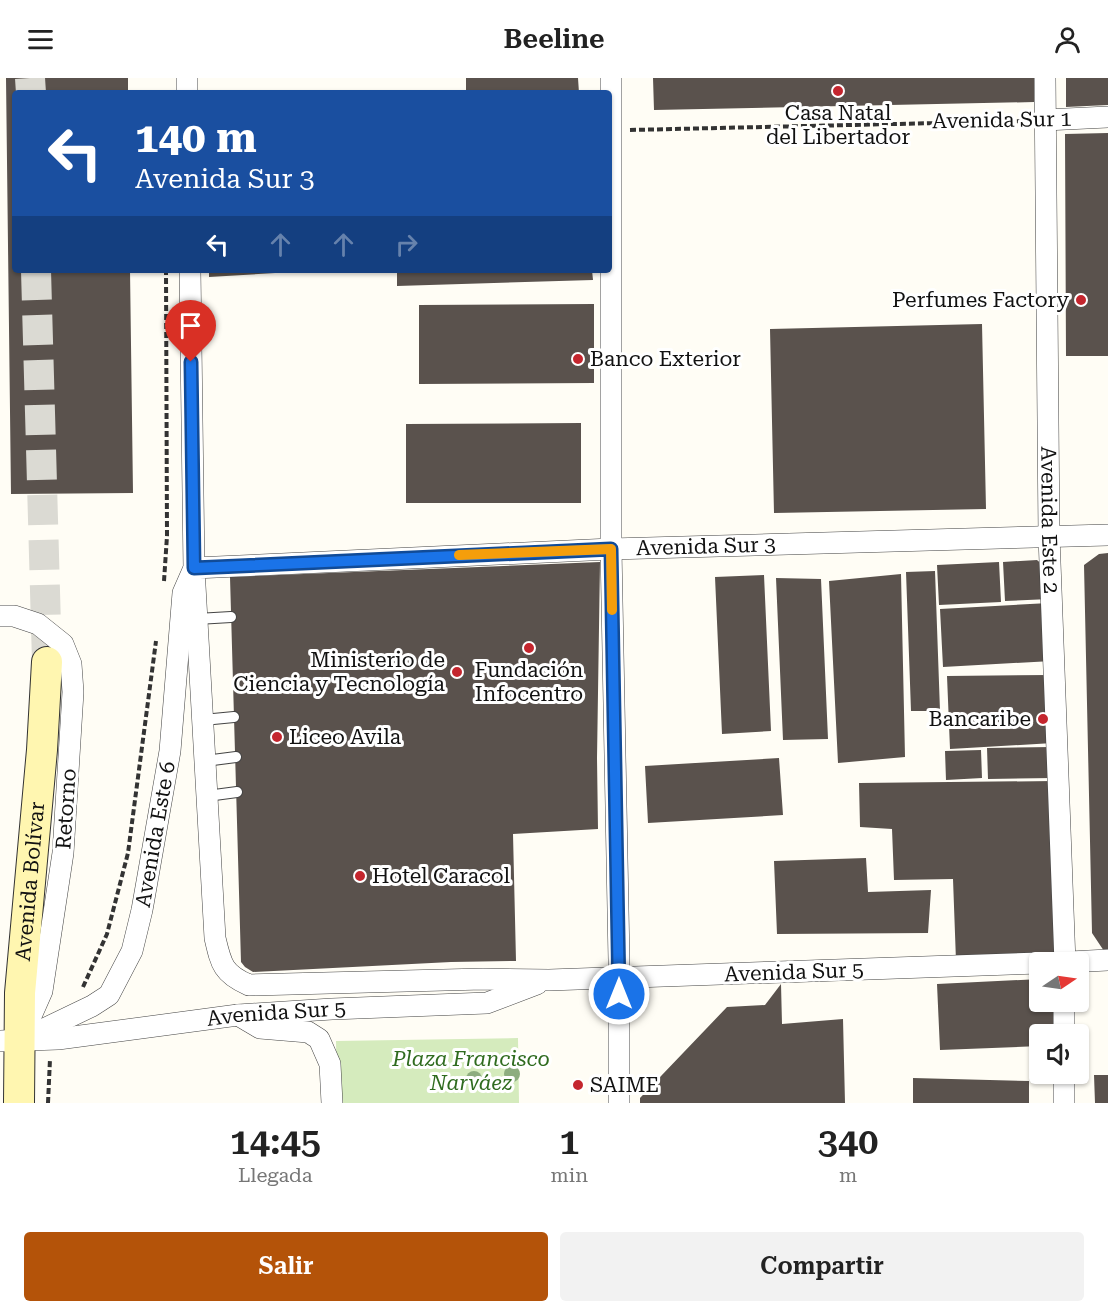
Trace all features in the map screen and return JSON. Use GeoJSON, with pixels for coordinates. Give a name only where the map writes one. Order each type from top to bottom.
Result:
{"type":"FeatureCollection","features":[{"type":"Feature","properties":{"kind":"main road","name":"Avenida Bolívar"},"geometry":{"type":"LineString","coordinates":[[19,1103],[10,1041],[20,993],[42,750],[47,662]]}},
{"type":"Feature","properties":{"kind":"street","name":"Avenida Este 2"},"geometry":{"type":"LineString","coordinates":[[1045,78],[1049,536],[1065,952]]}},
{"type":"Feature","properties":{"kind":"street","name":"Avenida Sur 1"},"geometry":{"type":"LineString","coordinates":[[1046,120],[1108,117]]}},
{"type":"Feature","properties":{"kind":"street","name":"Avenida Este 6"},"geometry":{"type":"LineString","coordinates":[[190,273],[194,568],[215,938],[224,969],[235,979]]}},
{"type":"Feature","properties":{"kind":"street"},"geometry":{"type":"LineString","coordinates":[[610,273],[611,549],[619,1103]]}},
{"type":"Feature","properties":{"kind":"street","name":"Avenida Sur 3"},"geometry":{"type":"LineString","coordinates":[[194,568],[363,565],[611,549],[1108,535]]}},
{"type":"Feature","properties":{"kind":"street","name":"Avenida Este 6"},"geometry":{"type":"LineString","coordinates":[[10,1041],[92,1006],[110,995],[132,951],[142,910],[170,751],[183,593],[194,568]]}},
{"type":"Feature","properties":{"kind":"street","name":"Retorno"},"geometry":{"type":"LineString","coordinates":[[0,616],[14,616],[38,624],[63,644],[71,664],[74,692],[63,853],[42,991],[10,1041]]}},
{"type":"Feature","properties":{"kind":"street"},"geometry":{"type":"LineString","coordinates":[[1089,961],[1108,960]]}},
{"type":"Feature","properties":{"kind":"street","name":"Avenida Sur 5"},"geometry":{"type":"LineString","coordinates":[[235,979],[249,985],[366,977],[549,980],[1029,963]]}},
{"type":"Feature","properties":{"kind":"street","name":"Avenida Sur 5"},"geometry":{"type":"LineString","coordinates":[[10,1041],[58,1039],[238,1015],[332,1009],[487,1004],[549,980]]}},
{"type":"Feature","properties":{"kind":"street"},"geometry":{"type":"LineString","coordinates":[[238,1015],[260,1028],[308,1032],[319,1039],[330,1064],[332,1103]]}},
{"type":"Feature","properties":{"kind":"street"},"geometry":{"type":"LineString","coordinates":[[1064,1084],[1064,1103]]}},
{"type":"Feature","properties":{"kind":"lane"},"geometry":{"type":"LineString","coordinates":[[197,619],[231,617]]}},
{"type":"Feature","properties":{"kind":"lane"},"geometry":{"type":"LineString","coordinates":[[203,720],[234,717]]}},
{"type":"Feature","properties":{"kind":"lane"},"geometry":{"type":"LineString","coordinates":[[205,761],[236,757]]}},
{"type":"Feature","properties":{"kind":"lane"},"geometry":{"type":"LineString","coordinates":[[207,796],[237,792]]}},
{"type":"Feature","properties":{"kind":"path","name":"Avenida Sur 1"},"geometry":{"type":"LineString","coordinates":[[612,131],[1046,120]]}},
{"type":"Feature","properties":{"kind":"path"},"geometry":{"type":"LineString","coordinates":[[163,589],[167,536],[166,273]]}},
{"type":"Feature","properties":{"kind":"path"},"geometry":{"type":"LineString","coordinates":[[72,1014],[107,934],[128,853],[157,635]]}},
{"type":"Feature","properties":{"kind":"path"},"geometry":{"type":"LineString","coordinates":[[48,1103],[48,1064],[58,1039]]}},
{"type":"Feature","properties":{"kind":"green space","name":"Plaza Francisco Narváez"},"geometry":{"type":"Polygon","coordinates":[[[518,1038],[519,1103],[337,1103],[336,1041],[518,1038]]]}},
{"type":"Feature","properties":{"kind":"building"},"geometry":{"type":"Polygon","coordinates":[[[6,78],[128,78],[128,90],[12,90],[12,273],[130,273],[133,493],[11,494],[6,78]]]}},
{"type":"Feature","properties":{"kind":"building"},"geometry":{"type":"Polygon","coordinates":[[[466,78],[578,78],[579,90],[466,90],[466,78]]]}},
{"type":"Feature","properties":{"kind":"building"},"geometry":{"type":"Polygon","coordinates":[[[653,78],[1034,78],[1034,102],[654,110],[653,78]]]}},
{"type":"Feature","properties":{"kind":"building"},"geometry":{"type":"Polygon","coordinates":[[[1066,78],[1108,78],[1108,105],[1066,107],[1066,78]]]}},
{"type":"Feature","properties":{"kind":"building"},"geometry":{"type":"Polygon","coordinates":[[[1108,133],[1108,356],[1066,356],[1065,134],[1108,133]]]}},
{"type":"Feature","properties":{"kind":"building"},"geometry":{"type":"Polygon","coordinates":[[[209,273],[275,273],[209,277],[209,273]]]}},
{"type":"Feature","properties":{"kind":"building"},"geometry":{"type":"Polygon","coordinates":[[[397,273],[592,273],[593,280],[397,286],[397,273]]]}},
{"type":"Feature","properties":{"kind":"building"},"geometry":{"type":"Polygon","coordinates":[[[594,304],[594,383],[419,384],[419,305],[594,304]]]}},
{"type":"Feature","properties":{"kind":"building"},"geometry":{"type":"Polygon","coordinates":[[[982,324],[986,509],[774,513],[770,329],[982,324]]]}},
{"type":"Feature","properties":{"kind":"building"},"geometry":{"type":"Polygon","coordinates":[[[581,423],[581,503],[406,503],[406,424],[581,423]]]}},
{"type":"Feature","properties":{"kind":"building"},"geometry":{"type":"Polygon","coordinates":[[[1108,553],[1108,954],[1106,954],[1092,933],[1084,565],[1099,554],[1108,553]]]}},
{"type":"Feature","properties":{"kind":"building"},"geometry":{"type":"Polygon","coordinates":[[[1037,560],[1045,567],[1050,599],[1005,601],[1003,562],[1037,560]]]}},
{"type":"Feature","properties":{"kind":"building"},"geometry":{"type":"Polygon","coordinates":[[[600,562],[598,829],[513,834],[516,961],[253,972],[245,967],[241,962],[230,577],[600,562]]]}},
{"type":"Feature","properties":{"kind":"building"},"geometry":{"type":"Polygon","coordinates":[[[999,562],[1001,602],[939,605],[937,565],[999,562]]]}},
{"type":"Feature","properties":{"kind":"building"},"geometry":{"type":"Polygon","coordinates":[[[935,571],[940,711],[911,711],[906,572],[935,571]]]}},
{"type":"Feature","properties":{"kind":"building"},"geometry":{"type":"Polygon","coordinates":[[[901,574],[905,757],[838,763],[829,581],[901,574]]]}},
{"type":"Feature","properties":{"kind":"building"},"geometry":{"type":"Polygon","coordinates":[[[764,575],[771,731],[722,734],[715,577],[764,575]]]}},
{"type":"Feature","properties":{"kind":"building"},"geometry":{"type":"Polygon","coordinates":[[[776,578],[821,579],[828,739],[783,740],[776,578]]]}},
{"type":"Feature","properties":{"kind":"building"},"geometry":{"type":"Polygon","coordinates":[[[1049,603],[1052,661],[943,667],[940,609],[1049,603]]]}},
{"type":"Feature","properties":{"kind":"building"},"geometry":{"type":"Polygon","coordinates":[[[1050,675],[1053,743],[950,749],[947,676],[1050,675]]]}},
{"type":"Feature","properties":{"kind":"building"},"geometry":{"type":"Polygon","coordinates":[[[1052,747],[1053,778],[988,779],[987,748],[1052,747]]]}},
{"type":"Feature","properties":{"kind":"building"},"geometry":{"type":"Polygon","coordinates":[[[981,750],[982,778],[946,780],[945,751],[981,750]]]}},
{"type":"Feature","properties":{"kind":"building"},"geometry":{"type":"Polygon","coordinates":[[[779,758],[783,815],[648,823],[645,766],[779,758]]]}},
{"type":"Feature","properties":{"kind":"building"},"geometry":{"type":"Polygon","coordinates":[[[1054,781],[1060,951],[1029,952],[1029,959],[956,961],[953,879],[894,880],[892,829],[860,827],[859,783],[1054,781]]]}},
{"type":"Feature","properties":{"kind":"building"},"geometry":{"type":"Polygon","coordinates":[[[866,858],[868,892],[931,890],[928,933],[777,934],[774,861],[866,858]]]}},
{"type":"Feature","properties":{"kind":"building"},"geometry":{"type":"Polygon","coordinates":[[[1029,980],[1029,1012],[1060,1012],[1061,1024],[1029,1024],[1029,1046],[940,1050],[937,984],[1029,980]]]}},
{"type":"Feature","properties":{"kind":"building"},"geometry":{"type":"Polygon","coordinates":[[[781,984],[782,1024],[843,1019],[845,1103],[640,1103],[640,1098],[727,1007],[765,1005],[781,984]]]}},
{"type":"Feature","properties":{"kind":"building"},"geometry":{"type":"Polygon","coordinates":[[[1094,1075],[1108,1075],[1108,1103],[1095,1103],[1094,1075]]]}},
{"type":"Feature","properties":{"kind":"building"},"geometry":{"type":"Polygon","coordinates":[[[913,1078],[1029,1081],[1029,1103],[913,1103],[913,1078]]]}},
{"type":"Feature","properties":{"kind":"tunnel"},"geometry":{"type":"LineString","coordinates":[[30,78],[31,90]]}},
{"type":"Feature","properties":{"kind":"tunnel"},"geometry":{"type":"LineString","coordinates":[[36,273],[47,662]]}},
{"type":"Feature","properties":{"kind":"slow traffic"},"geometry":{"type":"LineString","coordinates":[[459,555],[611,549],[612,610]]}},
{"type":"Feature","properties":{"kind":"place","name":"Casa Natal del Libertador"},"geometry":{"type":"Point","coordinates":[838,91]}},
{"type":"Feature","properties":{"kind":"place","name":"Perfumes Factory"},"geometry":{"type":"Point","coordinates":[1081,300]}},
{"type":"Feature","properties":{"kind":"place","name":"Banco Exterior"},"geometry":{"type":"Point","coordinates":[578,359]}},
{"type":"Feature","properties":{"kind":"place","name":"Fundación Infocentro"},"geometry":{"type":"Point","coordinates":[529,648]}},
{"type":"Feature","properties":{"kind":"place","name":"Ministerio de Ciencia y Tecnología"},"geometry":{"type":"Point","coordinates":[457,672]}},
{"type":"Feature","properties":{"kind":"place","name":"Bancaribe"},"geometry":{"type":"Point","coordinates":[1043,719]}},
{"type":"Feature","properties":{"kind":"place","name":"Liceo Avila"},"geometry":{"type":"Point","coordinates":[277,737]}},
{"type":"Feature","properties":{"kind":"place","name":"Hotel Caracol"},"geometry":{"type":"Point","coordinates":[360,876]}},
{"type":"Feature","properties":{"kind":"place","name":"SAIME"},"geometry":{"type":"Point","coordinates":[578,1085]}},
{"type":"Feature","properties":{"kind":"route"},"geometry":{"type":"LineString","coordinates":[[191,362],[194,568],[611,549],[619,994]]}}]}
